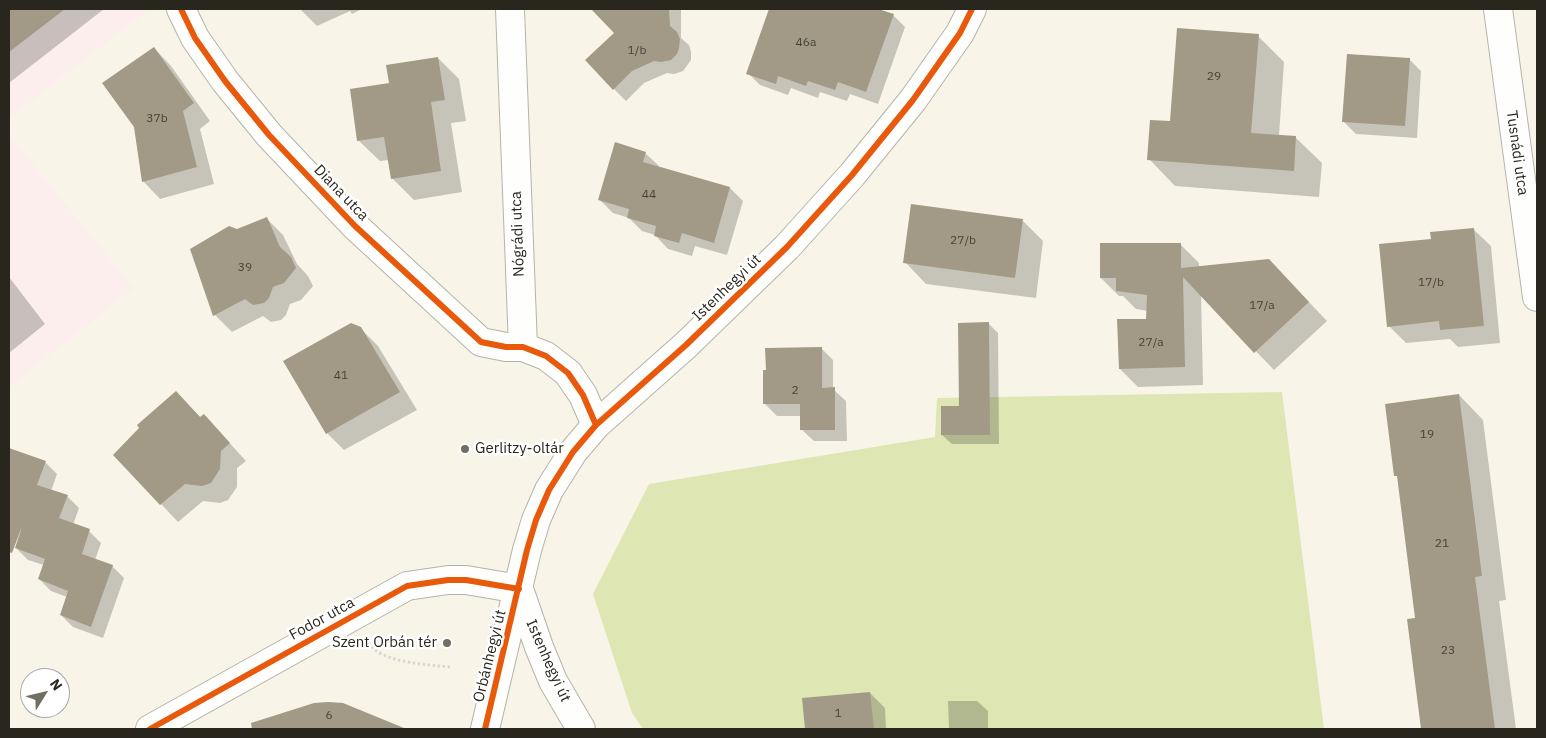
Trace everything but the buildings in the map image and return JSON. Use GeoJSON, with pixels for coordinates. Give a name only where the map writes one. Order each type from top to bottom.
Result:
{"type":"FeatureCollection","features":[{"type":"Feature","properties":{"kind":"street","name":"Diana utca"},"geometry":{"type":"LineString","coordinates":[[181,9],[195,38],[225,82],[268,135],[355,226],[481,342],[506,347],[523,346]]}},
{"type":"Feature","properties":{"kind":"street","name":"Nógrádi utca"},"geometry":{"type":"LineString","coordinates":[[510,9],[523,346]]}},
{"type":"Feature","properties":{"kind":"street","name":"Istenhegyi út"},"geometry":{"type":"LineString","coordinates":[[580,729],[553,681],[519,589],[527,550],[536,520],[549,490],[573,452],[596,425],[686,345],[787,248],[852,175],[913,100],[960,33],[972,9]]}},
{"type":"Feature","properties":{"kind":"street","name":"Tusnádi utca"},"geometry":{"type":"LineString","coordinates":[[1498,9],[1537,297]]}},
{"type":"Feature","properties":{"kind":"street"},"geometry":{"type":"LineString","coordinates":[[523,346],[546,356],[568,373],[583,395],[596,425]]}},
{"type":"Feature","properties":{"kind":"street","name":"Fodor utca"},"geometry":{"type":"LineString","coordinates":[[150,729],[407,586],[448,580],[466,580],[519,589]]}},
{"type":"Feature","properties":{"kind":"street","name":"Orbánhegyi út"},"geometry":{"type":"LineString","coordinates":[[485,729],[519,589]]}},
{"type":"Feature","properties":{"kind":"path"},"geometry":{"type":"LineString","coordinates":[[400,661],[451,667]]}},
{"type":"Feature","properties":{"kind":"shaded area"},"geometry":{"type":"Polygon","coordinates":[[[9,9],[150,9],[9,118],[9,9]]]}},
{"type":"Feature","properties":{"kind":"shaded area"},"geometry":{"type":"Polygon","coordinates":[[[9,135],[134,288],[9,387],[9,135]]]}},
{"type":"Feature","properties":{"kind":"green space"},"geometry":{"type":"Polygon","coordinates":[[[1282,392],[1324,729],[643,729],[632,713],[593,594],[649,484],[935,437],[937,398],[1282,392]]]}},
{"type":"Feature","properties":{"kind":"cycle path"},"geometry":{"type":"LineString","coordinates":[[181,9],[195,38],[225,81],[269,135],[355,226],[481,342],[506,347],[523,347],[546,356],[568,373],[583,395],[596,425]]}},
{"type":"Feature","properties":{"kind":"cycle path"},"geometry":{"type":"LineString","coordinates":[[485,729],[527,550],[536,520],[549,490],[573,452],[596,425],[686,345],[787,247],[852,175],[913,100],[960,33],[972,9]]}},
{"type":"Feature","properties":{"kind":"cycle path"},"geometry":{"type":"LineString","coordinates":[[150,729],[407,586],[448,580],[466,580],[519,589]]}},
{"type":"Feature","properties":{"kind":"place","name":"Gerlitzy-oltár"},"geometry":{"type":"Point","coordinates":[465,449]}},
{"type":"Feature","properties":{"kind":"place","name":"Szent Orbán tér"},"geometry":{"type":"Point","coordinates":[447,643]}}]}
